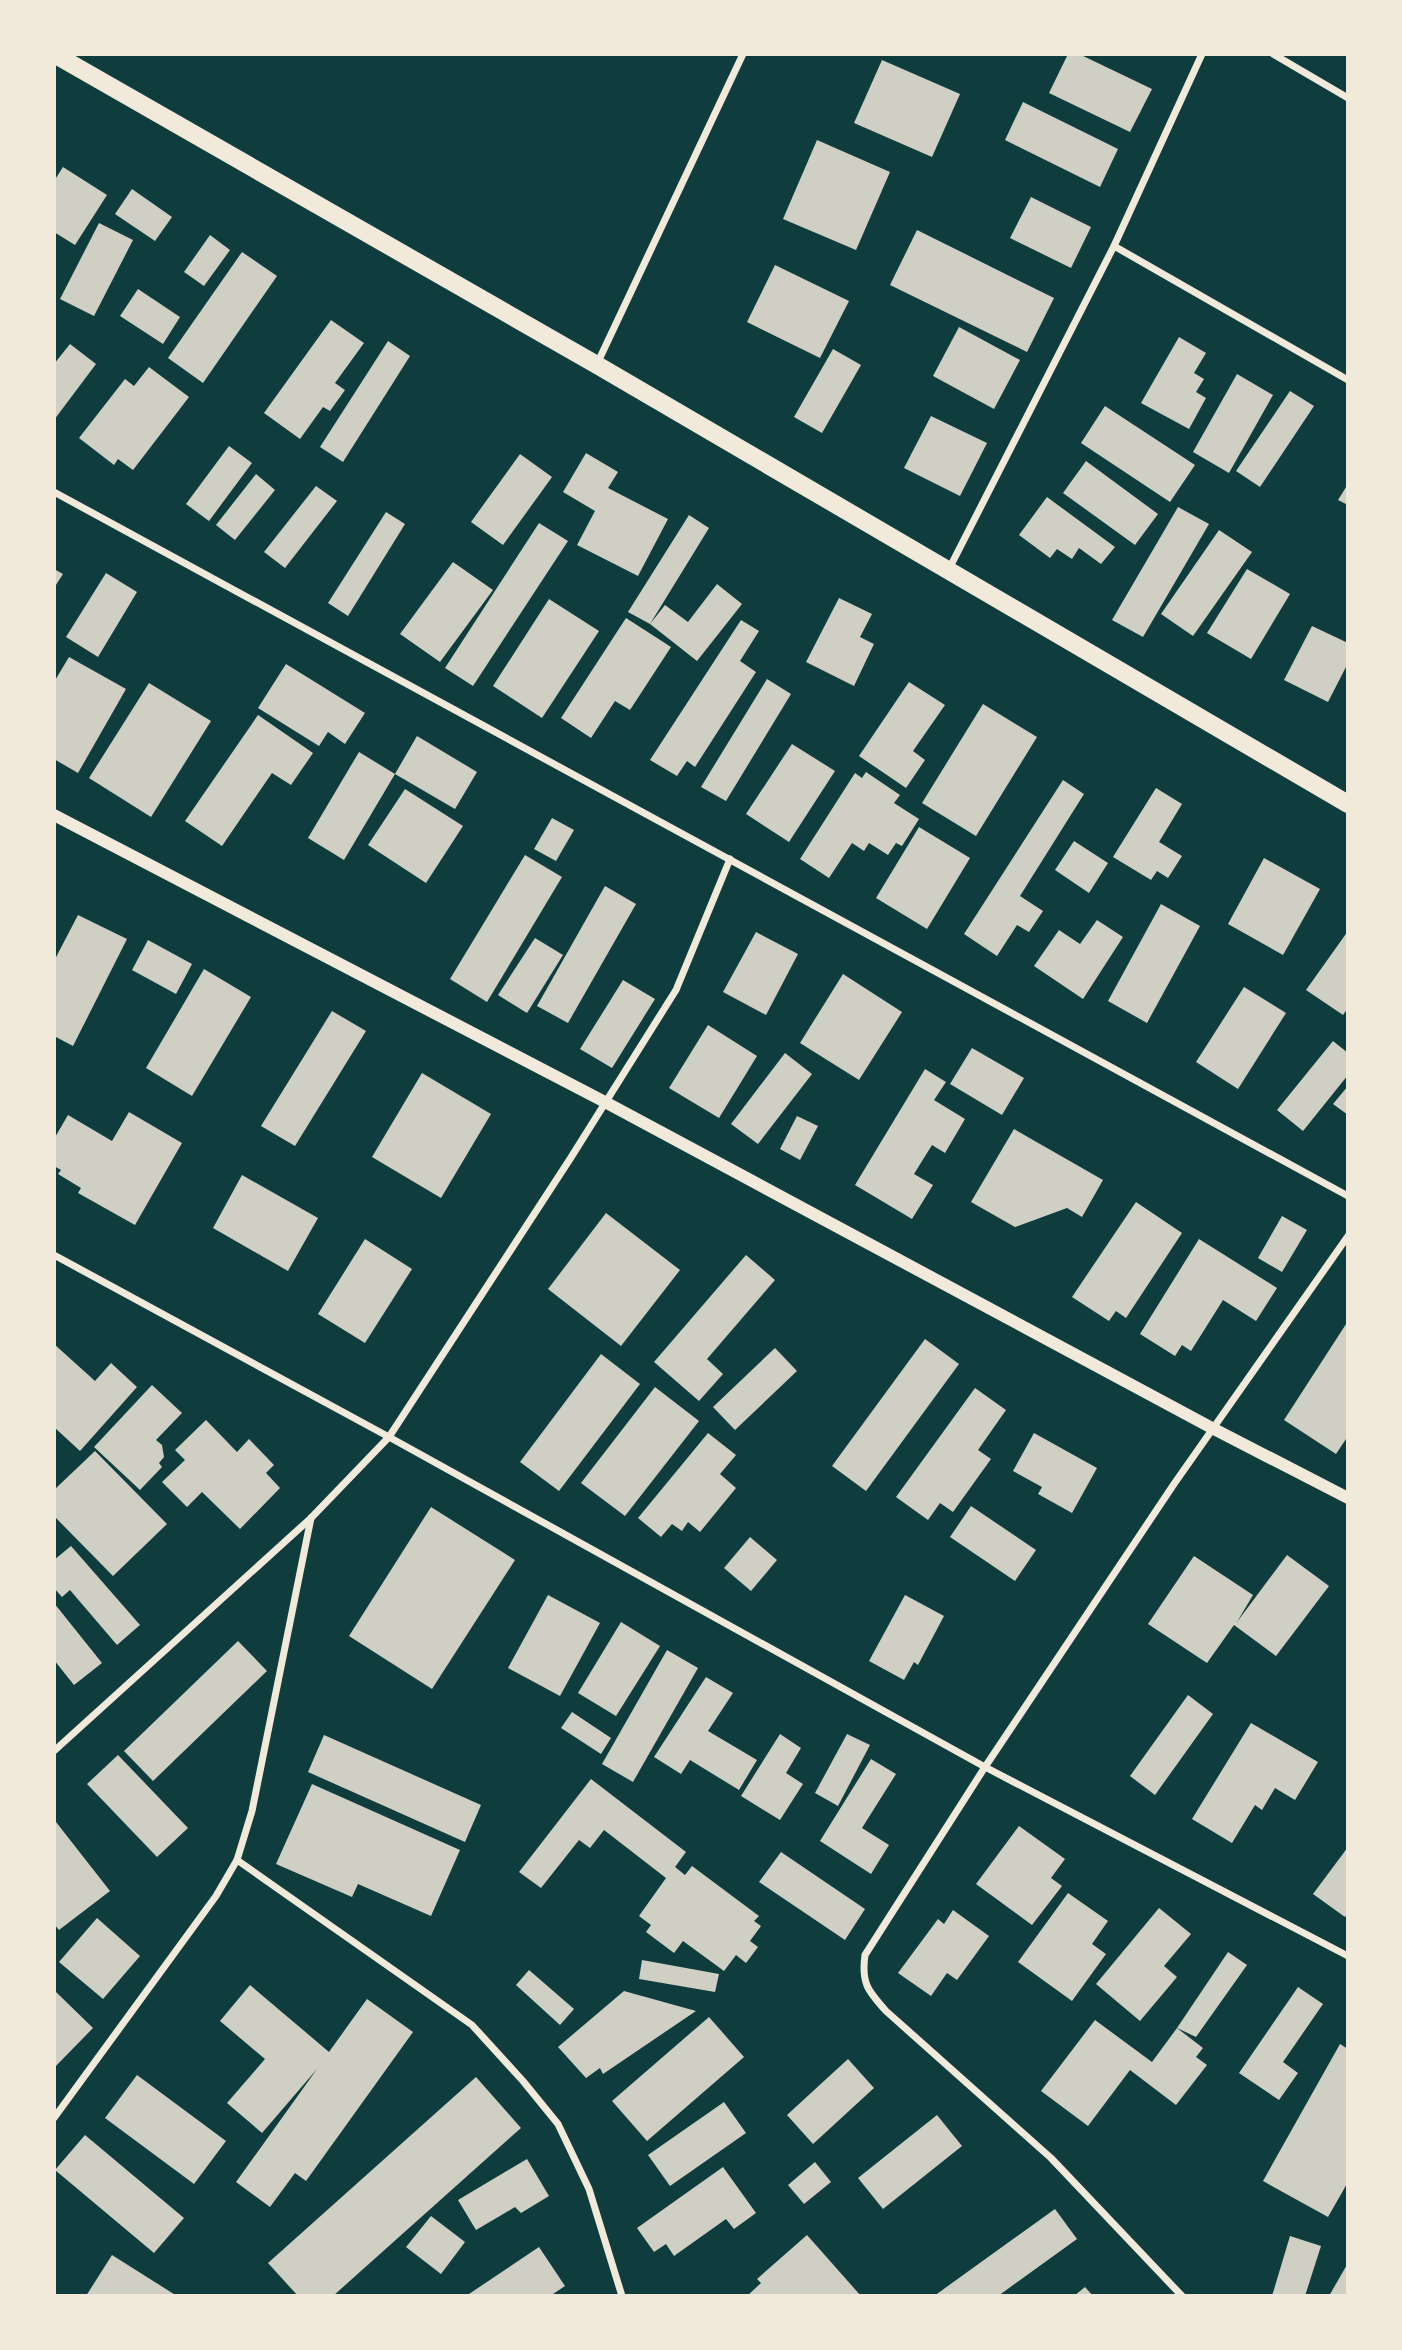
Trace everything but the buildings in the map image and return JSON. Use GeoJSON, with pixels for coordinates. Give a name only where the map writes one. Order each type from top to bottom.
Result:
{"type":"FeatureCollection","features":[{"type":"Feature","properties":{"kind":"main road"},"geometry":{"type":"LineString","coordinates":[[54,54],[597,365],[1348,804]]}},
{"type":"Feature","properties":{"kind":"street"},"geometry":{"type":"LineString","coordinates":[[597,365],[743,54]]}},
{"type":"Feature","properties":{"kind":"street"},"geometry":{"type":"LineString","coordinates":[[948,572],[1114,246],[1202,54]]}},
{"type":"Feature","properties":{"kind":"street"},"geometry":{"type":"LineString","coordinates":[[1273,54],[1348,98]]}},
{"type":"Feature","properties":{"kind":"street"},"geometry":{"type":"LineString","coordinates":[[1114,246],[1348,380]]}},
{"type":"Feature","properties":{"kind":"street"},"geometry":{"type":"LineString","coordinates":[[54,492],[1348,1196]]}},
{"type":"Feature","properties":{"kind":"street"},"geometry":{"type":"LineString","coordinates":[[54,814],[605,1102],[1348,1498]]}},
{"type":"Feature","properties":{"kind":"street"},"geometry":{"type":"LineString","coordinates":[[54,1751],[311,1518],[389,1437],[676,990],[730,859]]}},
{"type":"Feature","properties":{"kind":"street"},"geometry":{"type":"LineString","coordinates":[[1182,2296],[1051,2158],[869,1992],[863,1974],[865,1955],[985,1767],[1213,1428],[1348,1236]]}},
{"type":"Feature","properties":{"kind":"street"},"geometry":{"type":"LineString","coordinates":[[54,1255],[985,1767],[1348,1956]]}},
{"type":"Feature","properties":{"kind":"street"},"geometry":{"type":"LineString","coordinates":[[54,2118],[216,1896],[237,1860],[252,1811],[311,1518]]}},
{"type":"Feature","properties":{"kind":"street"},"geometry":{"type":"LineString","coordinates":[[237,1860],[472,2025],[523,2081],[558,2124],[589,2189],[622,2296]]}}]}
